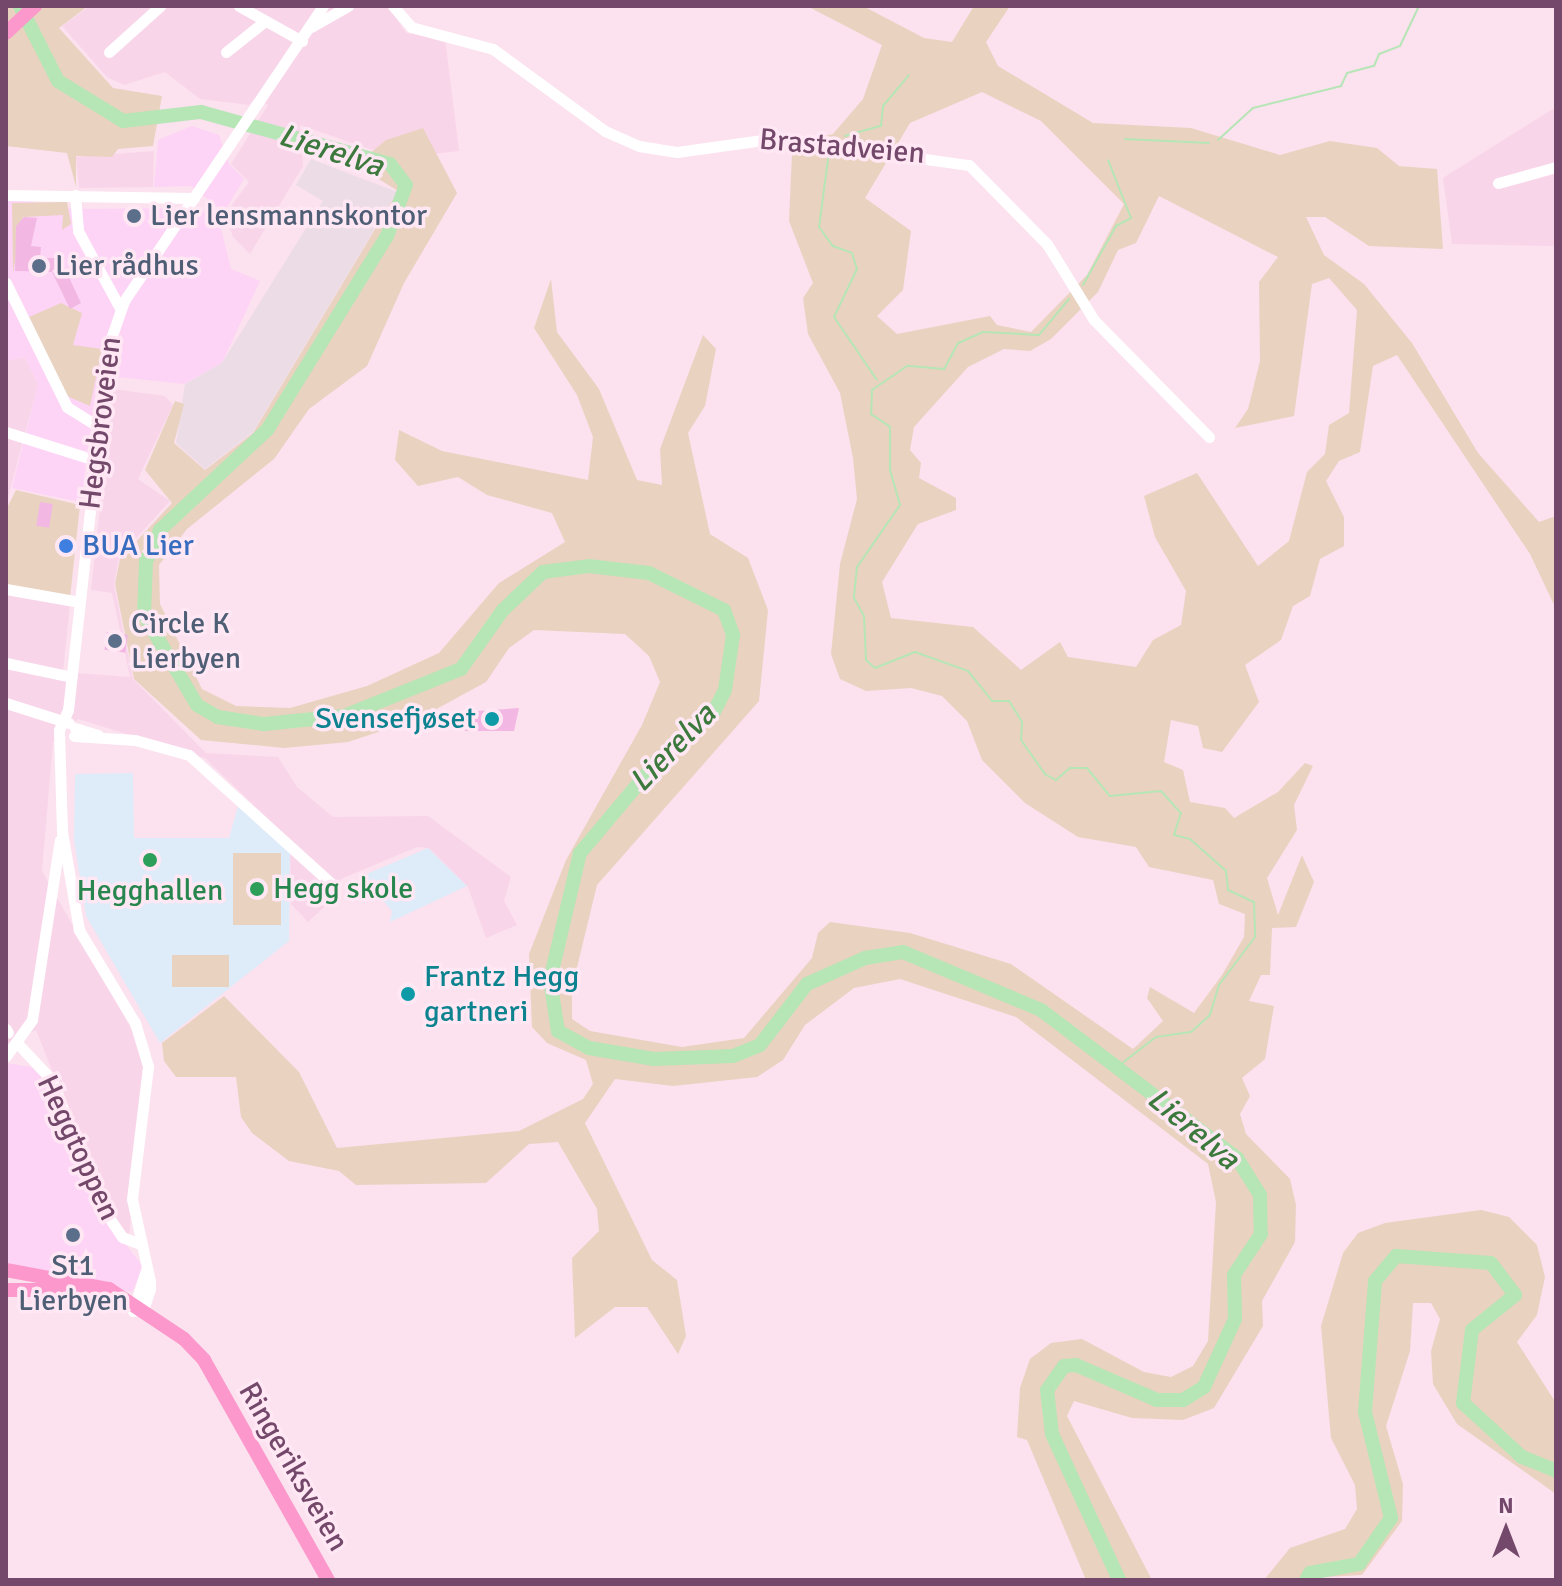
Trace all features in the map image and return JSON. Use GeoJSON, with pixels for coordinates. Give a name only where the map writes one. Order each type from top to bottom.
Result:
{"type":"FeatureCollection","features":[{"type":"Feature","properties":{"kind":"main road"},"geometry":{"type":"LineString","coordinates":[[7,33],[35,6]]}},
{"type":"Feature","properties":{"kind":"main road","name":"Ringeriksveien"},"geometry":{"type":"LineString","coordinates":[[6,1270],[77,1280],[136,1306],[213,1380],[328,1580]]}},
{"type":"Feature","properties":{"kind":"main road","name":"Ringeriksveien"},"geometry":{"type":"LineString","coordinates":[[6,1290],[65,1287],[136,1306]]}},
{"type":"Feature","properties":{"kind":"street"},"geometry":{"type":"LineString","coordinates":[[109,52],[160,6]]}},
{"type":"Feature","properties":{"kind":"street"},"geometry":{"type":"LineString","coordinates":[[239,6],[262,14],[302,41]]}},
{"type":"Feature","properties":{"kind":"street","name":"Hegsbroveien"},"geometry":{"type":"LineString","coordinates":[[136,1306],[146,1270],[132,1199],[148,1066],[135,1023],[79,930],[62,832],[68,710],[98,420],[120,308],[323,6]]}},
{"type":"Feature","properties":{"kind":"street"},"geometry":{"type":"LineString","coordinates":[[311,27],[348,6]]}},
{"type":"Feature","properties":{"kind":"street","name":"Brastadveien"},"geometry":{"type":"LineString","coordinates":[[393,6],[411,27],[493,49],[605,131],[639,146],[677,152],[776,138],[969,165],[1047,244],[1094,320],[1209,437]]}},
{"type":"Feature","properties":{"kind":"street"},"geometry":{"type":"LineString","coordinates":[[226,52],[262,14]]}},
{"type":"Feature","properties":{"kind":"street"},"geometry":{"type":"LineString","coordinates":[[1498,183],[1556,167]]}},
{"type":"Feature","properties":{"kind":"street"},"geometry":{"type":"LineString","coordinates":[[6,195],[194,198]]}},
{"type":"Feature","properties":{"kind":"street"},"geometry":{"type":"LineString","coordinates":[[75,195],[78,231],[120,308]]}},
{"type":"Feature","properties":{"kind":"street"},"geometry":{"type":"LineString","coordinates":[[6,283],[73,412],[98,420]]}},
{"type":"Feature","properties":{"kind":"street"},"geometry":{"type":"LineString","coordinates":[[6,432],[95,460]]}},
{"type":"Feature","properties":{"kind":"street"},"geometry":{"type":"LineString","coordinates":[[6,589],[80,602]]}},
{"type":"Feature","properties":{"kind":"street"},"geometry":{"type":"LineString","coordinates":[[6,663],[72,677]]}},
{"type":"Feature","properties":{"kind":"street"},"geometry":{"type":"LineString","coordinates":[[6,703],[47,716],[68,731],[189,755],[332,884]]}},
{"type":"Feature","properties":{"kind":"street"},"geometry":{"type":"LineString","coordinates":[[6,1056],[19,1045],[34,1012],[62,832]]}},
{"type":"Feature","properties":{"kind":"street","name":"Heggtoppen"},"geometry":{"type":"LineString","coordinates":[[19,1045],[52,1080],[105,1213],[125,1239],[140,1244]]}},
{"type":"Feature","properties":{"kind":"shaded area"},"geometry":{"type":"Polygon","coordinates":[[[6,6],[88,6],[59,28],[113,88],[162,96],[153,146],[118,149],[112,157],[76,156],[76,187],[67,153],[6,146],[6,6]]]}},
{"type":"Feature","properties":{"kind":"shaded area"},"geometry":{"type":"Polygon","coordinates":[[[90,6],[388,6],[406,33],[445,39],[459,151],[396,158],[300,125],[303,166],[250,254],[233,237],[225,214],[249,182],[231,164],[268,105],[255,98],[249,105],[200,99],[165,72],[124,85],[107,77],[62,26],[90,6]]]}},
{"type":"Feature","properties":{"kind":"shaded area"},"geometry":{"type":"Polygon","coordinates":[[[807,6],[863,6],[924,38],[952,42],[974,6],[1010,6],[986,42],[998,66],[1093,123],[1191,128],[1280,155],[1330,141],[1377,148],[1399,166],[1437,169],[1443,249],[1369,246],[1325,217],[1306,217],[1324,255],[1364,284],[1412,343],[1478,453],[1539,522],[1556,516],[1556,609],[1530,554],[1397,355],[1373,366],[1360,452],[1339,461],[1326,481],[1344,517],[1344,546],[1320,559],[1310,596],[1293,606],[1281,640],[1245,665],[1259,702],[1222,752],[1203,748],[1198,726],[1171,720],[1164,762],[1183,770],[1190,802],[1225,808],[1234,818],[1278,792],[1305,763],[1313,766],[1294,805],[1297,830],[1267,878],[1278,915],[1302,855],[1314,882],[1296,927],[1272,928],[1270,975],[1261,975],[1249,1001],[1274,1006],[1265,1059],[1242,1078],[1250,1096],[1240,1114],[1246,1134],[1290,1179],[1296,1205],[1295,1242],[1262,1301],[1263,1326],[1214,1408],[1183,1420],[1132,1418],[1074,1401],[1067,1416],[1152,1580],[1086,1580],[1027,1440],[1017,1437],[1020,1388],[1030,1359],[1051,1343],[1082,1339],[1144,1372],[1171,1377],[1193,1366],[1208,1341],[1216,1202],[1208,1164],[1016,1017],[900,979],[854,988],[805,1025],[783,1060],[757,1077],[673,1086],[615,1079],[585,1123],[652,1260],[677,1280],[686,1336],[678,1354],[647,1307],[615,1307],[575,1338],[572,1258],[599,1231],[597,1209],[558,1142],[529,1144],[486,1183],[356,1185],[339,1171],[289,1161],[252,1133],[241,1117],[236,1077],[176,1077],[164,1061],[162,1043],[224,996],[299,1072],[337,1148],[519,1131],[583,1099],[593,1084],[586,1060],[547,1043],[532,1027],[529,954],[566,860],[642,725],[660,682],[649,656],[625,634],[534,630],[509,648],[486,682],[420,718],[348,742],[284,748],[201,740],[134,679],[115,584],[120,559],[172,503],[145,470],[175,401],[184,404],[174,443],[205,470],[253,433],[398,191],[356,165],[386,140],[423,128],[457,193],[404,283],[367,366],[309,409],[274,459],[187,529],[159,565],[160,604],[202,689],[236,706],[290,708],[367,686],[439,653],[499,583],[565,542],[552,513],[487,495],[458,477],[418,486],[395,460],[399,430],[442,451],[588,480],[593,437],[577,395],[534,328],[551,279],[557,332],[599,389],[637,480],[662,485],[660,449],[703,335],[716,349],[705,406],[688,433],[710,534],[748,558],[768,610],[759,701],[597,885],[572,988],[572,1019],[590,1031],[682,1047],[744,1038],[812,958],[818,933],[830,922],[910,933],[1011,964],[1133,1049],[1163,1021],[1147,998],[1150,987],[1194,1013],[1222,975],[1244,937],[1245,914],[1219,904],[1213,880],[1149,867],[1136,847],[1078,837],[1025,803],[982,760],[967,721],[942,696],[911,688],[866,691],[840,679],[831,654],[840,564],[857,499],[853,458],[840,393],[808,334],[803,298],[813,283],[789,221],[792,153],[778,148],[833,134],[863,99],[882,45],[807,6]],[[982,92],[910,123],[865,198],[911,231],[903,290],[877,316],[897,334],[990,316],[997,325],[1031,332],[1087,275],[1124,204],[1041,121],[982,92]],[[1159,196],[1136,243],[1118,250],[1098,292],[1051,339],[1030,351],[1004,349],[968,367],[914,427],[910,450],[921,463],[919,478],[956,498],[956,510],[918,524],[882,582],[891,618],[973,627],[1021,670],[1060,642],[1068,657],[1136,667],[1153,640],[1181,625],[1186,591],[1155,537],[1144,496],[1197,473],[1258,566],[1289,541],[1307,472],[1325,454],[1329,425],[1349,413],[1357,310],[1329,278],[1312,284],[1294,416],[1235,428],[1248,409],[1260,361],[1259,282],[1278,257],[1159,196]]]}},
{"type":"Feature","properties":{"kind":"shaded area"},"geometry":{"type":"Polygon","coordinates":[[[1556,107],[1556,246],[1452,244],[1443,178],[1556,107]]]}},
{"type":"Feature","properties":{"kind":"shaded area"},"geometry":{"type":"Polygon","coordinates":[[[192,126],[219,135],[229,164],[244,179],[224,212],[191,186],[154,187],[158,140],[192,126]]]}},
{"type":"Feature","properties":{"kind":"shaded area"},"geometry":{"type":"Polygon","coordinates":[[[154,151],[153,187],[79,188],[76,157],[154,151]]]}},
{"type":"Feature","properties":{"kind":"shaded area"},"geometry":{"type":"Polygon","coordinates":[[[311,159],[397,192],[253,432],[205,469],[176,443],[185,384],[222,363],[323,201],[296,185],[311,159]]]}},
{"type":"Feature","properties":{"kind":"shaded area"},"geometry":{"type":"Polygon","coordinates":[[[6,197],[73,209],[197,208],[219,220],[231,269],[260,281],[222,363],[184,384],[98,375],[81,502],[12,488],[38,384],[25,357],[6,361],[6,197]]]}},
{"type":"Feature","properties":{"kind":"shaded area"},"geometry":{"type":"Polygon","coordinates":[[[67,202],[71,224],[62,230],[63,215],[23,217],[13,273],[12,203],[67,202]]]}},
{"type":"Feature","properties":{"kind":"shaded area"},"geometry":{"type":"Polygon","coordinates":[[[61,303],[82,313],[73,345],[102,349],[90,406],[67,396],[29,317],[61,303]]]}},
{"type":"Feature","properties":{"kind":"shaded area"},"geometry":{"type":"Polygon","coordinates":[[[25,357],[38,384],[6,505],[6,361],[25,357]]]}},
{"type":"Feature","properties":{"kind":"shaded area"},"geometry":{"type":"Polygon","coordinates":[[[113,389],[165,396],[173,405],[138,479],[170,501],[119,557],[114,585],[133,679],[206,753],[278,757],[297,787],[333,817],[428,816],[511,877],[504,901],[517,925],[486,938],[468,887],[429,848],[417,847],[341,879],[336,896],[308,922],[291,904],[290,840],[205,758],[78,719],[53,742],[42,871],[138,1041],[145,1076],[129,1236],[107,1208],[36,1030],[6,1044],[6,591],[70,604],[63,672],[130,677],[112,593],[91,590],[113,389]]]}},
{"type":"Feature","properties":{"kind":"shaded area"},"geometry":{"type":"Polygon","coordinates":[[[16,490],[80,505],[70,598],[6,584],[6,510],[16,490]]]}},
{"type":"Feature","properties":{"kind":"shaded area","name":"Hegg skole"},"geometry":{"type":"Polygon","coordinates":[[[133,773],[134,838],[229,838],[239,803],[290,853],[289,941],[160,1043],[86,916],[74,840],[75,774],[133,773]]]}},
{"type":"Feature","properties":{"kind":"shaded area"},"geometry":{"type":"Polygon","coordinates":[[[428,848],[467,886],[390,922],[392,911],[362,876],[428,848]]]}},
{"type":"Feature","properties":{"kind":"shaded area","name":"Hegg skole"},"geometry":{"type":"Polygon","coordinates":[[[233,853],[281,853],[281,925],[233,925],[233,853]]]}},
{"type":"Feature","properties":{"kind":"shaded area"},"geometry":{"type":"Polygon","coordinates":[[[172,955],[229,955],[229,987],[172,987],[172,955]]]}},
{"type":"Feature","properties":{"kind":"shaded area"},"geometry":{"type":"Polygon","coordinates":[[[6,1063],[31,1067],[51,1086],[96,1205],[143,1267],[132,1292],[6,1263],[6,1063]]]}},
{"type":"Feature","properties":{"kind":"shaded area"},"geometry":{"type":"Polygon","coordinates":[[[1481,1210],[1509,1217],[1537,1245],[1545,1277],[1537,1315],[1517,1342],[1556,1403],[1556,1494],[1457,1424],[1433,1384],[1431,1351],[1440,1319],[1431,1303],[1413,1303],[1410,1351],[1386,1426],[1403,1484],[1402,1521],[1362,1575],[1264,1580],[1290,1548],[1345,1529],[1357,1509],[1355,1485],[1331,1438],[1321,1326],[1343,1253],[1358,1233],[1385,1223],[1481,1210]]]}},
{"type":"Feature","properties":{"kind":"building","name":"Lier rådhus"},"geometry":{"type":"Polygon","coordinates":[[[24,217],[37,218],[31,246],[41,247],[40,258],[60,258],[81,303],[70,309],[52,272],[15,271],[16,226],[24,217]]]}},
{"type":"Feature","properties":{"kind":"building"},"geometry":{"type":"Polygon","coordinates":[[[40,502],[53,504],[49,528],[36,526],[40,502]]]}},
{"type":"Feature","properties":{"kind":"building","name":"Circle K Lierbyen"},"geometry":{"type":"Polygon","coordinates":[[[107,632],[128,635],[125,653],[104,650],[107,632]]]}},
{"type":"Feature","properties":{"kind":"building","name":"Svensefjøset"},"geometry":{"type":"Polygon","coordinates":[[[519,708],[514,731],[465,731],[463,712],[519,708]]]}},
{"type":"Feature","properties":{"kind":"waterway","name":"Lierelva"},"geometry":{"type":"LineString","coordinates":[[20,6],[58,81],[123,121],[201,112],[390,164],[406,185],[387,236],[268,429],[160,530],[146,561],[144,615],[197,705],[218,717],[264,724],[344,716],[461,669],[503,610],[543,572],[589,566],[649,573],[724,610],[733,635],[725,690],[714,712],[659,759],[580,853],[550,980],[558,1031],[589,1048],[654,1059],[733,1056],[760,1045],[807,984],[865,958],[903,952],[1041,1010],[1237,1158],[1260,1195],[1261,1234],[1234,1275],[1235,1319],[1204,1387],[1183,1400],[1157,1400],[1076,1365],[1064,1366],[1047,1390],[1052,1434],[1119,1580]]}},
{"type":"Feature","properties":{"kind":"waterway"},"geometry":{"type":"LineString","coordinates":[[1218,140],[1253,108],[1341,86],[1347,73],[1374,66],[1379,54],[1400,46],[1419,6]]}},
{"type":"Feature","properties":{"kind":"waterway"},"geometry":{"type":"LineString","coordinates":[[845,136],[881,126],[883,106],[909,75]]}},
{"type":"Feature","properties":{"kind":"waterway"},"geometry":{"type":"LineString","coordinates":[[1125,139],[1209,143]]}},
{"type":"Feature","properties":{"kind":"waterway"},"geometry":{"type":"LineString","coordinates":[[828,159],[819,227],[833,246],[852,253],[857,269],[834,317],[877,380]]}},
{"type":"Feature","properties":{"kind":"waterway"},"geometry":{"type":"LineString","coordinates":[[1083,285],[1116,226],[1131,218],[1108,160]]}},
{"type":"Feature","properties":{"kind":"waterway"},"geometry":{"type":"LineString","coordinates":[[1069,299],[1039,335],[983,332],[958,343],[944,369],[907,366],[872,390],[871,414],[890,427],[890,470],[900,505],[857,567],[854,598],[864,616],[866,660],[875,668],[915,652],[968,671],[992,701],[1009,701],[1022,722],[1021,740],[1045,774],[1056,780],[1070,768],[1087,768],[1110,796],[1161,791],[1181,813],[1174,835],[1190,839],[1226,871],[1228,890],[1254,902],[1255,937],[1219,985],[1210,1015],[1191,1032],[1156,1037],[1117,1067]]}},
{"type":"Feature","properties":{"kind":"waterway","name":"Lierelva"},"geometry":{"type":"LineString","coordinates":[[1306,1580],[1310,1573],[1359,1564],[1391,1518],[1365,1412],[1375,1281],[1396,1256],[1491,1263],[1515,1295],[1472,1330],[1463,1403],[1522,1457],[1556,1471]]}},
{"type":"Feature","properties":{"kind":"place","name":"Lier lensmannskontor"},"geometry":{"type":"Point","coordinates":[134,216]}},
{"type":"Feature","properties":{"kind":"place","name":"Lier rådhus"},"geometry":{"type":"Point","coordinates":[39,266]}},
{"type":"Feature","properties":{"kind":"place","name":"BUA Lier"},"geometry":{"type":"Point","coordinates":[66,546]}},
{"type":"Feature","properties":{"kind":"place","name":"Circle K Lierbyen"},"geometry":{"type":"Point","coordinates":[115,641]}},
{"type":"Feature","properties":{"kind":"place","name":"Svensefjøset"},"geometry":{"type":"Point","coordinates":[492,719]}},
{"type":"Feature","properties":{"kind":"place","name":"Hegghallen"},"geometry":{"type":"Point","coordinates":[150,860]}},
{"type":"Feature","properties":{"kind":"place","name":"Hegg skole"},"geometry":{"type":"Point","coordinates":[257,889]}},
{"type":"Feature","properties":{"kind":"place","name":"Frantz Hegg gartneri"},"geometry":{"type":"Point","coordinates":[408,994]}},
{"type":"Feature","properties":{"kind":"place","name":"St1 Lierbyen"},"geometry":{"type":"Point","coordinates":[73,1235]}}]}
